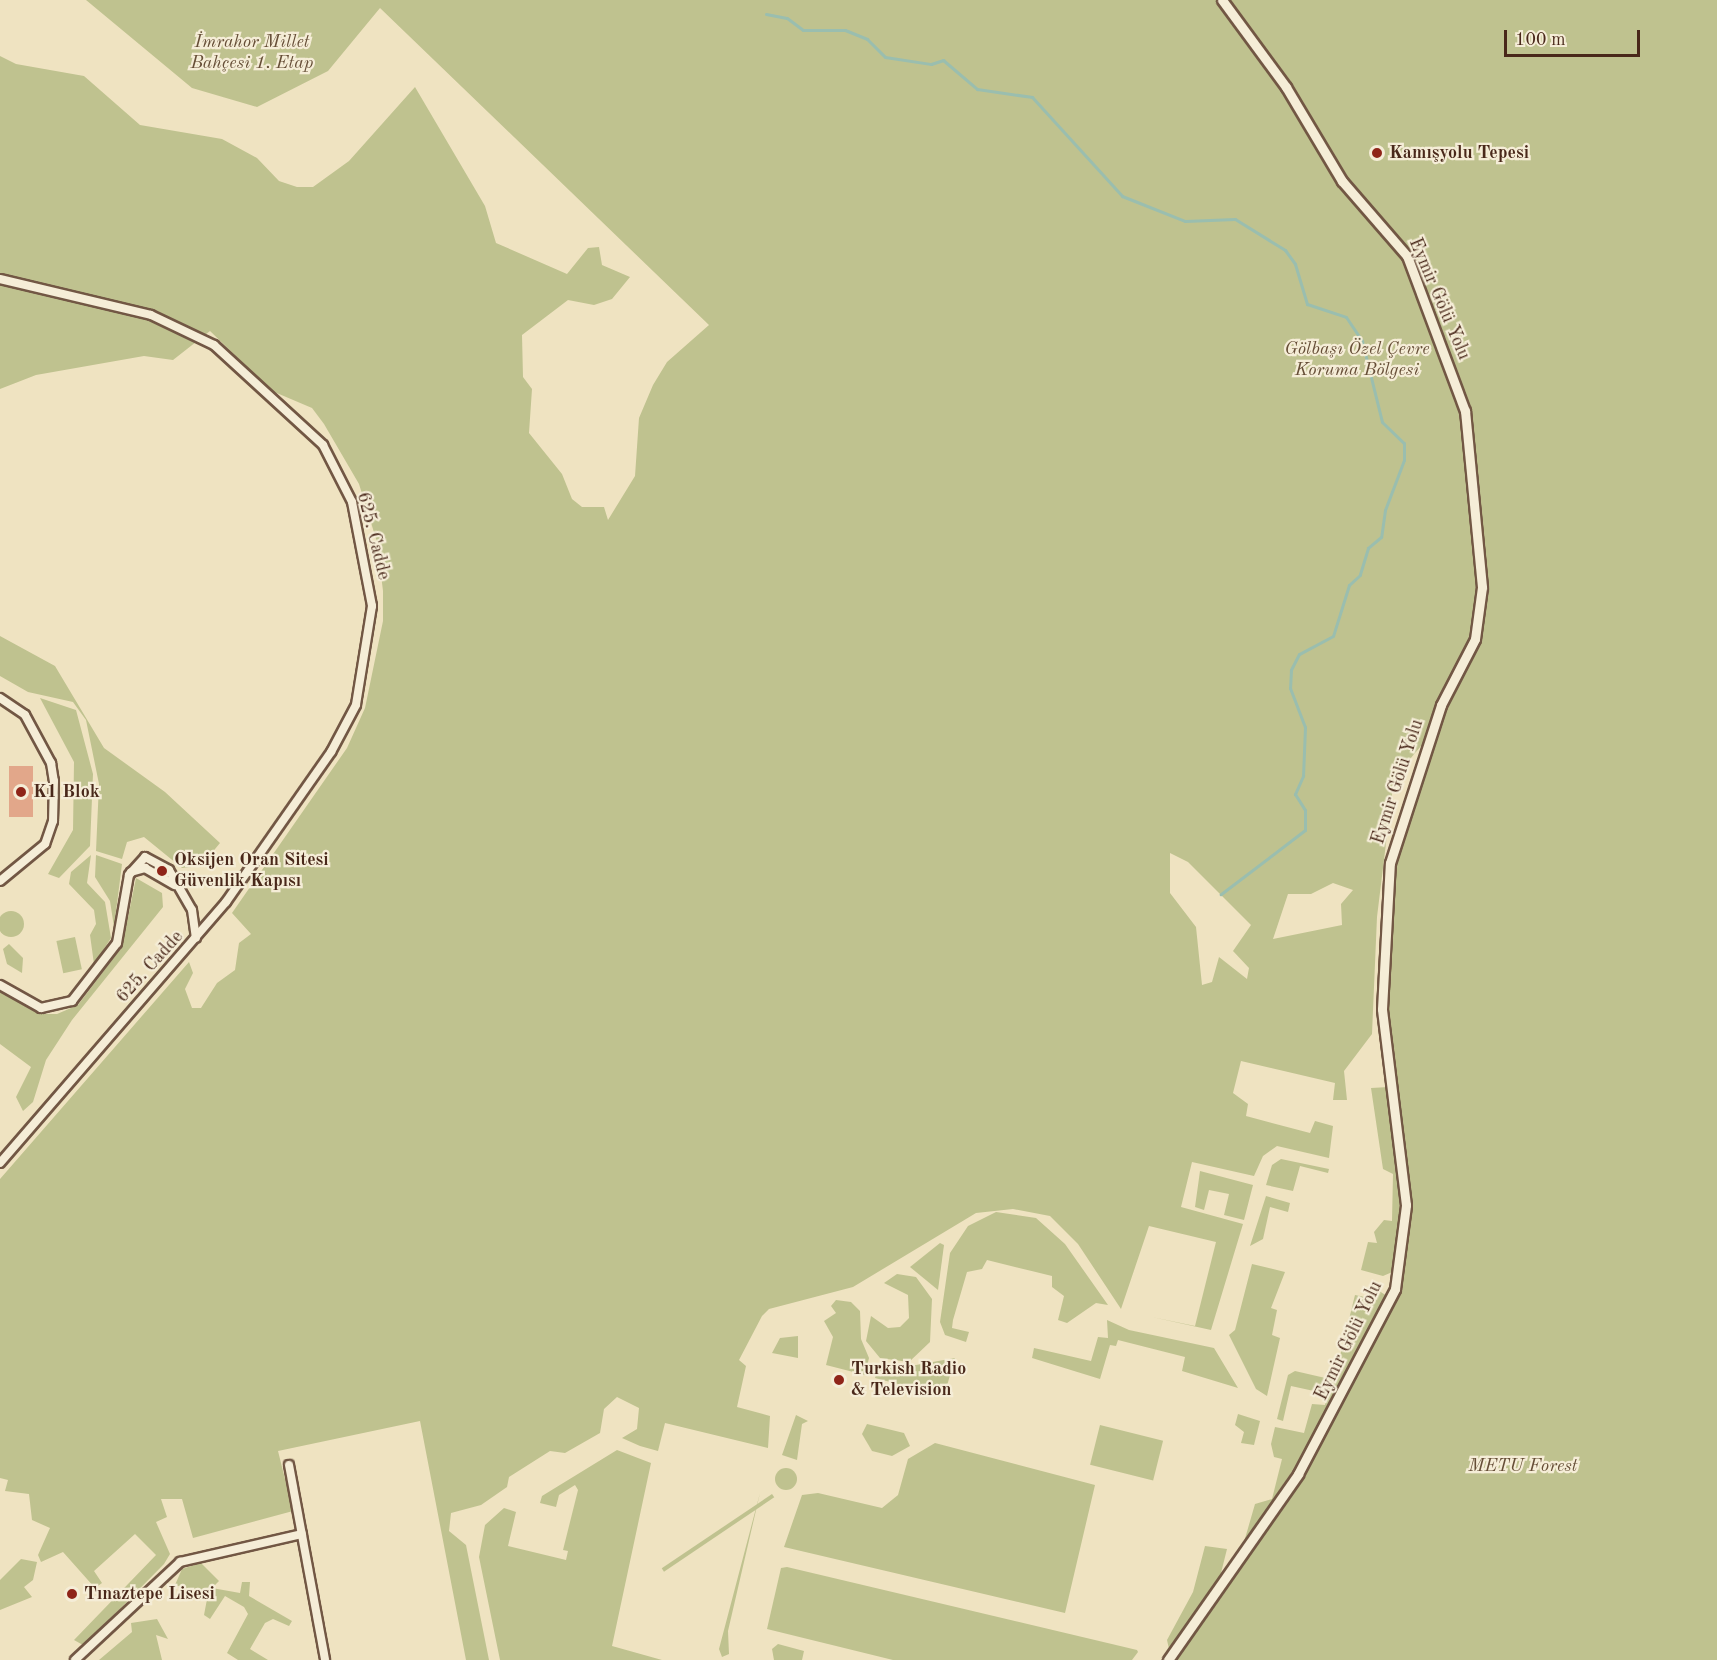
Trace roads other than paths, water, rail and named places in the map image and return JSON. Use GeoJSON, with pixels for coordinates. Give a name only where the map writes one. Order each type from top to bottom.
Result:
{"type":"FeatureCollection","features":[{"type":"Feature","properties":{"kind":"street","name":"Eymir Gölü Yolu"},"geometry":{"type":"LineString","coordinates":[[1168,1660],[1298,1474],[1373,1337],[1397,1280],[1406,1205],[1382,1009],[1390,863],[1441,705],[1475,639],[1482,587],[1465,411],[1407,256],[1342,181],[1286,87],[1222,0]]}},
{"type":"Feature","properties":{"kind":"street","name":"625. Cadde"},"geometry":{"type":"LineString","coordinates":[[0,279],[120,306],[194,331],[323,445],[355,513],[372,606],[356,705],[331,752],[196,939],[0,1163]]}},
{"type":"Feature","properties":{"kind":"street"},"geometry":{"type":"LineString","coordinates":[[0,698],[25,715],[51,763],[54,802],[51,829],[42,849],[0,881]]}},
{"type":"Feature","properties":{"kind":"street"},"geometry":{"type":"LineString","coordinates":[[0,985],[40,1008],[72,1001],[117,943],[129,875],[135,864],[145,857],[157,860],[192,910],[196,939]]}},
{"type":"Feature","properties":{"kind":"street"},"geometry":{"type":"LineString","coordinates":[[129,875],[141,867],[175,885]]}},
{"type":"Feature","properties":{"kind":"street"},"geometry":{"type":"LineString","coordinates":[[289,1466],[325,1660]]}},
{"type":"Feature","properties":{"kind":"street"},"geometry":{"type":"LineString","coordinates":[[75,1660],[180,1562],[302,1534]]}},
{"type":"Feature","properties":{"kind":"waterway"},"geometry":{"type":"LineString","coordinates":[[766,14],[787,18],[803,30],[845,30],[867,39],[885,57],[931,64],[943,60],[977,89],[1032,97],[1122,196],[1185,221],[1235,219],[1285,250],[1295,264],[1307,304],[1346,317],[1362,341],[1382,422],[1404,443],[1404,460],[1385,510],[1381,537],[1368,548],[1360,575],[1349,585],[1333,636],[1299,654],[1291,670],[1290,688],[1305,727],[1303,776],[1295,794],[1305,810],[1305,830],[1221,894]]}},
{"type":"Feature","properties":{"kind":"place","name":"Kamışyolu Tepesi"},"geometry":{"type":"Point","coordinates":[1377,153]}},
{"type":"Feature","properties":{"kind":"place","name":"K1 Blok"},"geometry":{"type":"Point","coordinates":[21,792]}},
{"type":"Feature","properties":{"kind":"place","name":"Oksijen Oran Sitesi Güvenlik Kapısı"},"geometry":{"type":"Point","coordinates":[162,871]}},
{"type":"Feature","properties":{"kind":"place","name":"Turkish Radio & Television"},"geometry":{"type":"Point","coordinates":[839,1380]}},
{"type":"Feature","properties":{"kind":"place","name":"Tınaztepe Lisesi"},"geometry":{"type":"Point","coordinates":[72,1594]}},
{"type":"Feature","properties":{"kind":"park label","name":"İmrahor Millet Bahçesi 1. Etap"},"geometry":{"type":"Point","coordinates":[252,53]}},
{"type":"Feature","properties":{"kind":"park label","name":"Gölbaşı Özel Çevre Koruma Bölgesi"},"geometry":{"type":"Point","coordinates":[1357,360]}},
{"type":"Feature","properties":{"kind":"park label","name":"METU Forest"},"geometry":{"type":"Point","coordinates":[1523,1466]}}]}
